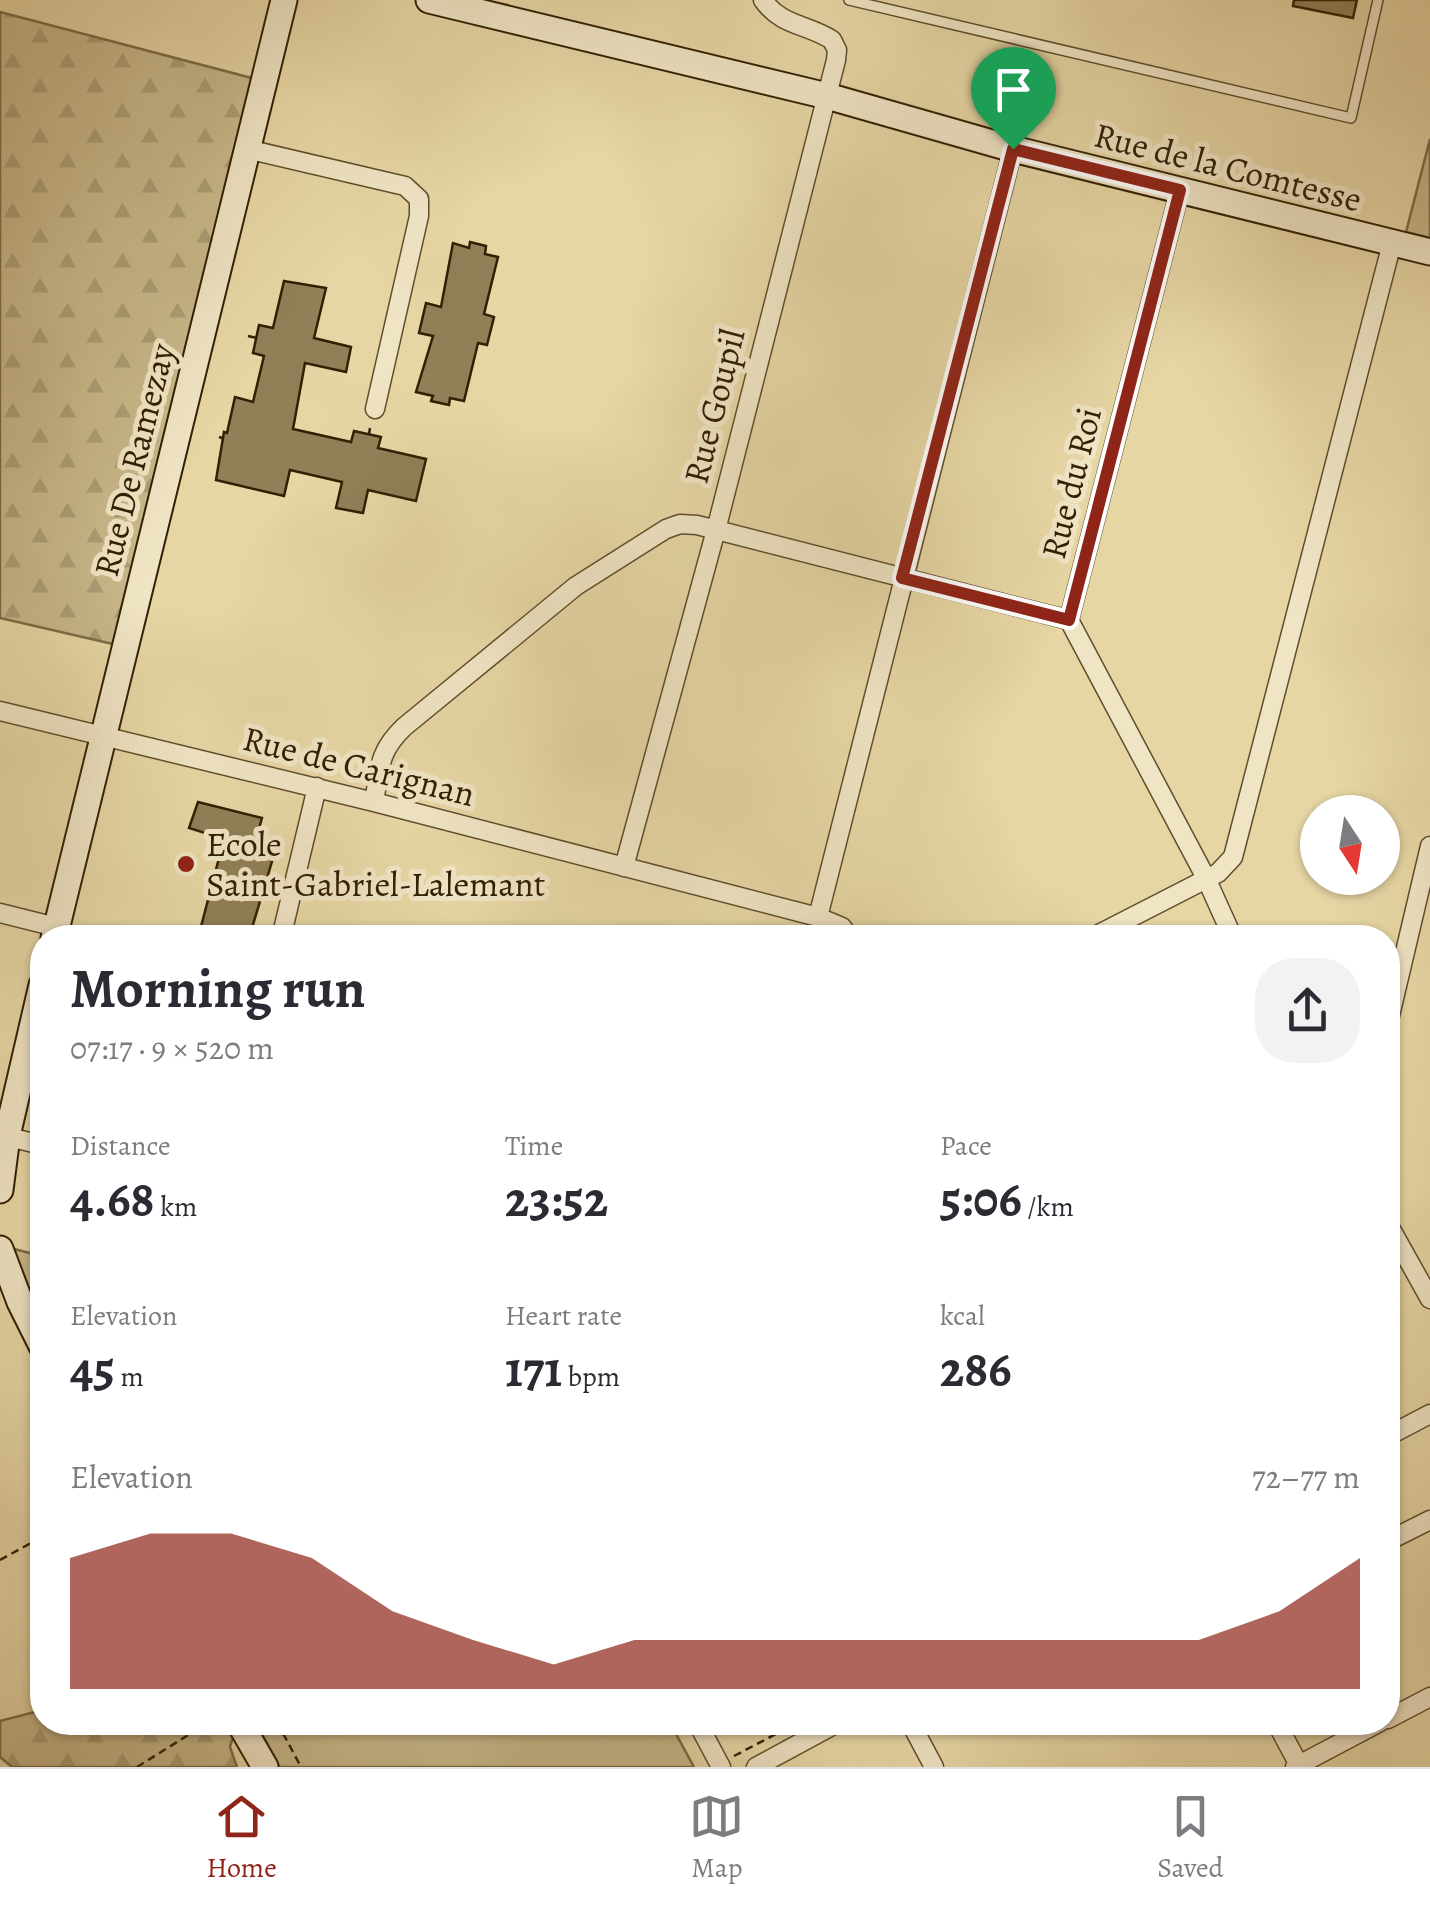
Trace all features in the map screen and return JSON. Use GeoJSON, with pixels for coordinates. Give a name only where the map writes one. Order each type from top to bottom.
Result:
{"type":"FeatureCollection","features":[{"type":"Feature","properties":{"kind":"street","name":"Rue De Ramezay"},"geometry":{"type":"LineString","coordinates":[[57,925],[284,0]]}},
{"type":"Feature","properties":{"kind":"street","name":"Rue de la Comtesse"},"geometry":{"type":"LineString","coordinates":[[429,0],[827,96],[1013,149],[1430,252]]}},
{"type":"Feature","properties":{"kind":"street","name":"Rue Goupil"},"geometry":{"type":"LineString","coordinates":[[624,867],[716,530],[837,50],[832,40],[778,18],[763,0]]}},
{"type":"Feature","properties":{"kind":"street"},"geometry":{"type":"LineString","coordinates":[[247,149],[405,186],[419,200],[419,216],[375,409]]}},
{"type":"Feature","properties":{"kind":"street"},"geometry":{"type":"LineString","coordinates":[[818,917],[1013,149]]}},
{"type":"Feature","properties":{"kind":"street","name":"Rue du Roi"},"geometry":{"type":"LineString","coordinates":[[1069,620],[1180,190]]}},
{"type":"Feature","properties":{"kind":"street"},"geometry":{"type":"LineString","coordinates":[[1117,925],[1228,866],[1233,856],[1392,243]]}},
{"type":"Feature","properties":{"kind":"street"},"geometry":{"type":"LineString","coordinates":[[374,802],[380,759],[391,740],[576,586],[666,529],[697,524],[1069,620],[1228,925]]}},
{"type":"Feature","properties":{"kind":"street","name":"Rue de Carignan"},"geometry":{"type":"LineString","coordinates":[[0,711],[374,802],[818,917],[835,925]]}},
{"type":"Feature","properties":{"kind":"street"},"geometry":{"type":"LineString","coordinates":[[283,925],[317,788]]}},
{"type":"Feature","properties":{"kind":"street"},"geometry":{"type":"LineString","coordinates":[[1400,973],[1430,846]]}},
{"type":"Feature","properties":{"kind":"street"},"geometry":{"type":"LineString","coordinates":[[0,914],[34,925]]}},
{"type":"Feature","properties":{"kind":"street"},"geometry":{"type":"LineString","coordinates":[[0,1190],[3,1136],[30,1031]]}},
{"type":"Feature","properties":{"kind":"street"},"geometry":{"type":"LineString","coordinates":[[3,1136],[30,1142]]}},
{"type":"Feature","properties":{"kind":"street"},"geometry":{"type":"LineString","coordinates":[[1400,1246],[1430,1300]]}},
{"type":"Feature","properties":{"kind":"street"},"geometry":{"type":"LineString","coordinates":[[0,1249],[30,1322]]}},
{"type":"Feature","properties":{"kind":"street"},"geometry":{"type":"LineString","coordinates":[[1400,1430],[1430,1414]]}},
{"type":"Feature","properties":{"kind":"street"},"geometry":{"type":"LineString","coordinates":[[1400,1536],[1430,1520]]}},
{"type":"Feature","properties":{"kind":"street"},"geometry":{"type":"LineString","coordinates":[[1400,1712],[1430,1696]]}},
{"type":"Feature","properties":{"kind":"street"},"geometry":{"type":"LineString","coordinates":[[247,1735],[265,1767]]}},
{"type":"Feature","properties":{"kind":"street"},"geometry":{"type":"LineString","coordinates":[[704,1735],[720,1766]]}},
{"type":"Feature","properties":{"kind":"street"},"geometry":{"type":"LineString","coordinates":[[756,1767],[816,1735]]}},
{"type":"Feature","properties":{"kind":"street"},"geometry":{"type":"LineString","coordinates":[[917,1735],[934,1767]]}},
{"type":"Feature","properties":{"kind":"street"},"geometry":{"type":"LineString","coordinates":[[1282,1735],[1298,1766],[1356,1735]]}},
{"type":"Feature","properties":{"kind":"lane"},"geometry":{"type":"LineString","coordinates":[[850,0],[1350,118],[1378,0]]}},
{"type":"Feature","properties":{"kind":"path"},"geometry":{"type":"LineString","coordinates":[[248,336],[256,338]]}},
{"type":"Feature","properties":{"kind":"path"},"geometry":{"type":"LineString","coordinates":[[369,434],[370,428]]}},
{"type":"Feature","properties":{"kind":"path"},"geometry":{"type":"LineString","coordinates":[[0,1560],[30,1544]]}},
{"type":"Feature","properties":{"kind":"path"},"geometry":{"type":"LineString","coordinates":[[137,1767],[188,1735]]}},
{"type":"Feature","properties":{"kind":"path"},"geometry":{"type":"LineString","coordinates":[[284,1735],[301,1767]]}},
{"type":"Feature","properties":{"kind":"path"},"geometry":{"type":"LineString","coordinates":[[720,1766],[776,1735]]}},
{"type":"Feature","properties":{"kind":"green space"},"geometry":{"type":"Polygon","coordinates":[[[0,12],[263,81],[130,648],[0,618],[0,12]]]}},
{"type":"Feature","properties":{"kind":"green space"},"geometry":{"type":"Polygon","coordinates":[[[1430,139],[1430,238],[1406,232],[1430,139]]]}},
{"type":"Feature","properties":{"kind":"green space"},"geometry":{"type":"Polygon","coordinates":[[[10,1248],[30,1253],[30,1296],[10,1248]]]}},
{"type":"Feature","properties":{"kind":"green space"},"geometry":{"type":"Polygon","coordinates":[[[30,1713],[30,1735],[234,1735],[230,1747],[237,1767],[12,1767],[0,1757],[0,1721],[30,1713]]]}},
{"type":"Feature","properties":{"kind":"green space"},"geometry":{"type":"Polygon","coordinates":[[[263,1735],[677,1735],[694,1767],[280,1767],[263,1735]]]}},
{"type":"Feature","properties":{"kind":"building"},"geometry":{"type":"Polygon","coordinates":[[[1294,0],[1357,0],[1353,18],[1293,6],[1294,0]]]}},
{"type":"Feature","properties":{"kind":"building"},"geometry":{"type":"Polygon","coordinates":[[[470,242],[486,246],[485,254],[498,257],[484,314],[494,317],[487,345],[478,343],[464,401],[450,398],[449,405],[416,392],[433,336],[419,333],[426,303],[441,307],[453,243],[469,248],[470,242]]]}},
{"type":"Feature","properties":{"kind":"building"},"geometry":{"type":"Polygon","coordinates":[[[284,281],[326,288],[314,338],[351,347],[346,372],[305,363],[293,429],[351,442],[354,431],[381,437],[378,448],[426,459],[416,501],[368,490],[363,513],[336,508],[342,482],[290,470],[284,496],[216,480],[235,397],[253,402],[264,356],[253,353],[259,325],[273,328],[284,281]]]}},
{"type":"Feature","properties":{"kind":"building"},"geometry":{"type":"Polygon","coordinates":[[[198,802],[262,818],[254,846],[276,848],[253,925],[201,925],[224,839],[189,828],[198,802]]]}},
{"type":"Feature","properties":{"kind":"place","name":"Ecole Saint-Gabriel-Lalemant"},"geometry":{"type":"Point","coordinates":[186,864]}},
{"type":"Feature","properties":{"kind":"route"},"geometry":{"type":"LineString","coordinates":[[1013,149],[1180,190],[1069,620],[902,578],[1013,149]]}}]}
